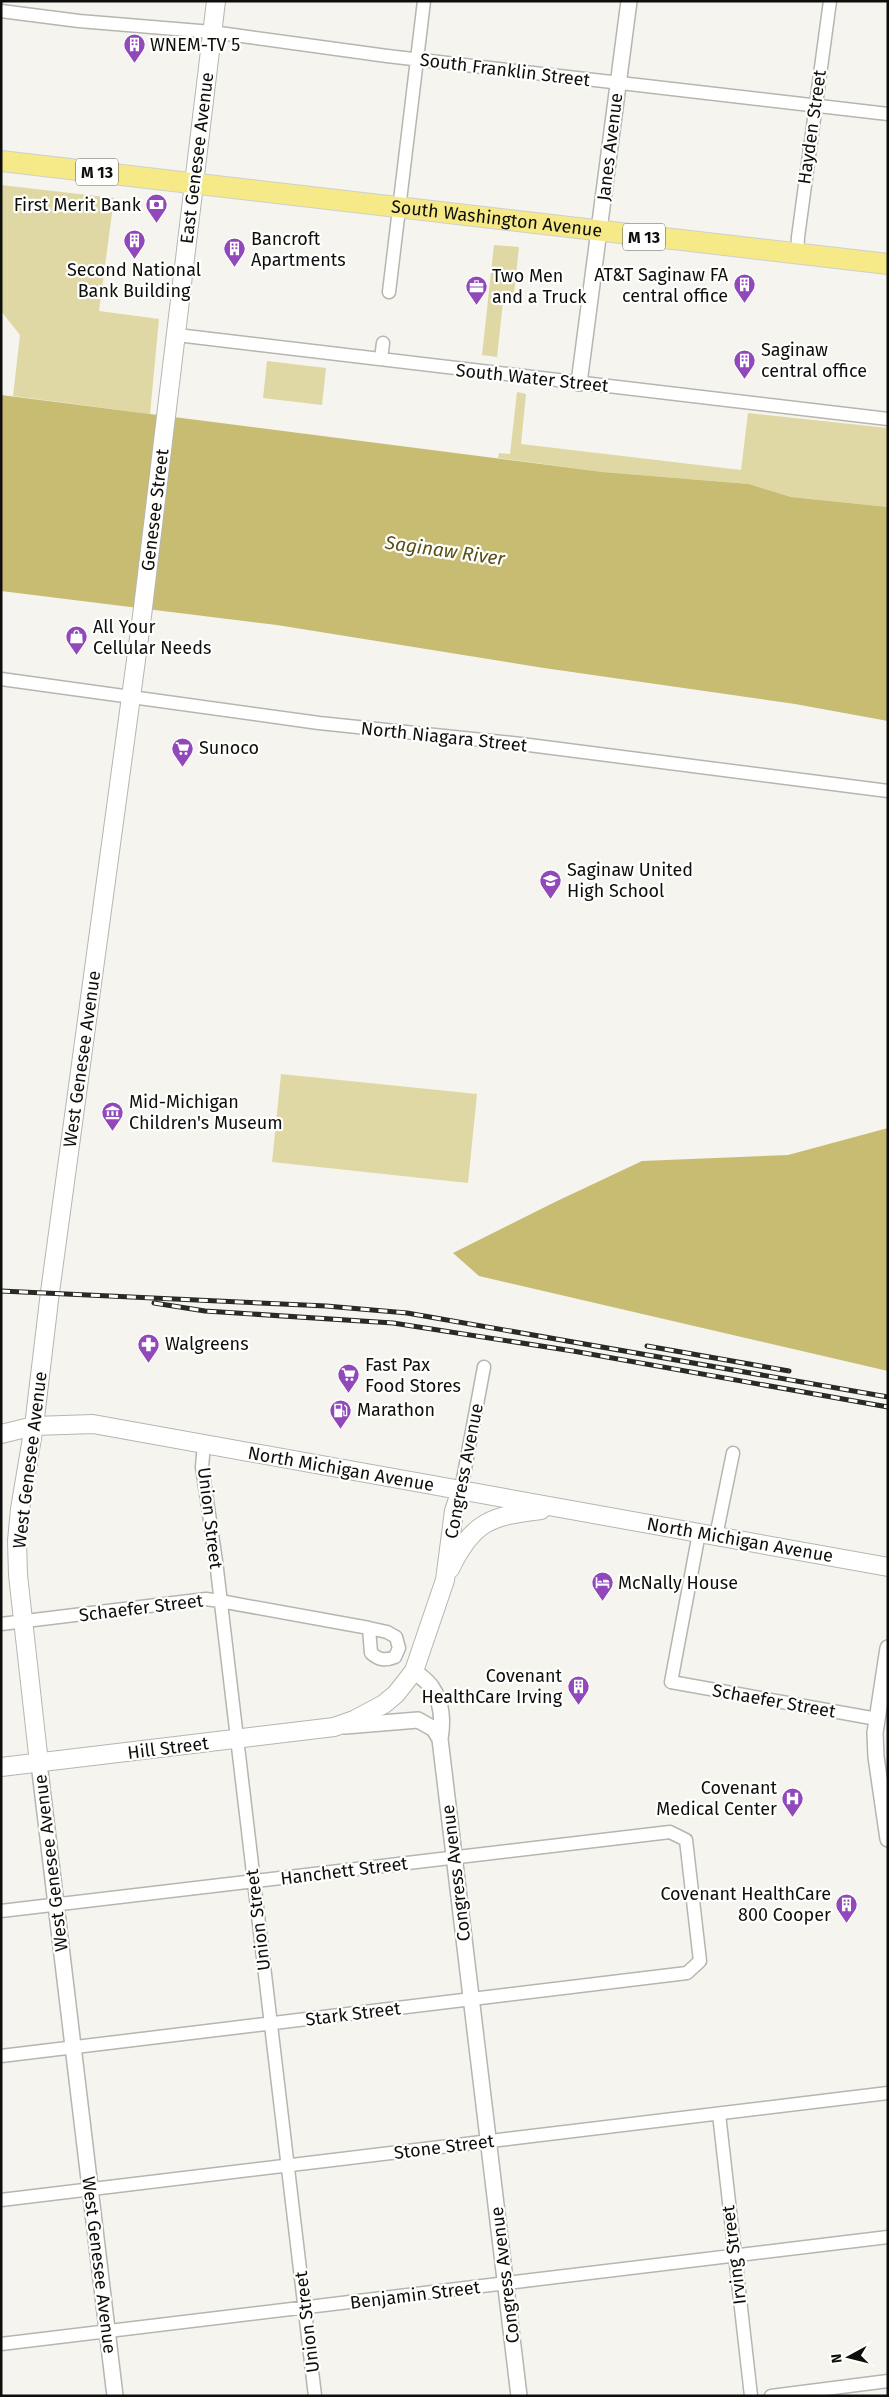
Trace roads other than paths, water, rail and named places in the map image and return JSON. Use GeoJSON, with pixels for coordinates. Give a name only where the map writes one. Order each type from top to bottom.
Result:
{"type":"FeatureCollection","features":[{"type":"Feature","properties":{"kind":"main road","name":"East Genesee Avenue"},"geometry":{"type":"LineString","coordinates":[[167,404],[177,335],[216,1]]}},
{"type":"Feature","properties":{"kind":"main road","name":"M 13"},"geometry":{"type":"LineString","coordinates":[[1,161],[194,184]]}},
{"type":"Feature","properties":{"kind":"main road","name":"South Washington Avenue"},"geometry":{"type":"LineString","coordinates":[[194,184],[888,264]]}},
{"type":"Feature","properties":{"kind":"main road","name":"Genesee Street"},"geometry":{"type":"LineString","coordinates":[[142,616],[167,404]]}},
{"type":"Feature","properties":{"kind":"main road","name":"West Genesee Avenue"},"geometry":{"type":"LineString","coordinates":[[40,1763],[23,1622],[17,1541],[142,616]]}},
{"type":"Feature","properties":{"kind":"main road","name":"North Michigan Avenue"},"geometry":{"type":"LineString","coordinates":[[1,1434],[34,1426],[93,1424],[888,1567]]}},
{"type":"Feature","properties":{"kind":"main road","name":"Congress Avenue"},"geometry":{"type":"LineString","coordinates":[[414,1671],[445,1580],[454,1511],[461,1490]]}},
{"type":"Feature","properties":{"kind":"main road"},"geometry":{"type":"LineString","coordinates":[[445,1580],[459,1552],[475,1530],[506,1514],[562,1508]]}},
{"type":"Feature","properties":{"kind":"main road","name":"Hill Street"},"geometry":{"type":"LineString","coordinates":[[1,1767],[334,1727],[354,1720],[384,1704],[396,1694],[414,1671]]}},
{"type":"Feature","properties":{"kind":"street"},"geometry":{"type":"LineString","coordinates":[[390,292],[424,1]]}},
{"type":"Feature","properties":{"kind":"street","name":"Janes Avenue"},"geometry":{"type":"LineString","coordinates":[[579,383],[600,232],[628,1]]}},
{"type":"Feature","properties":{"kind":"street","name":"Hayden Street"},"geometry":{"type":"LineString","coordinates":[[798,254],[798,237],[830,1]]}},
{"type":"Feature","properties":{"kind":"street","name":"South Franklin Street"},"geometry":{"type":"LineString","coordinates":[[1,11],[212,32],[417,59],[888,114]]}},
{"type":"Feature","properties":{"kind":"street","name":"South Water Street"},"geometry":{"type":"LineString","coordinates":[[177,335],[888,419]]}},
{"type":"Feature","properties":{"kind":"street"},"geometry":{"type":"LineString","coordinates":[[382,359],[383,343]]}},
{"type":"Feature","properties":{"kind":"street","name":"North Niagara Street"},"geometry":{"type":"LineString","coordinates":[[1,679],[319,724],[521,744],[888,791]]}},
{"type":"Feature","properties":{"kind":"street","name":"Congress Avenue"},"geometry":{"type":"LineString","coordinates":[[461,1490],[484,1366]]}},
{"type":"Feature","properties":{"kind":"street","name":"Union Street"},"geometry":{"type":"LineString","coordinates":[[204,1444],[202,1467],[216,1561],[316,2396]]}},
{"type":"Feature","properties":{"kind":"street"},"geometry":{"type":"LineString","coordinates":[[707,1534],[734,1453]]}},
{"type":"Feature","properties":{"kind":"street","name":"Schaefer Street"},"geometry":{"type":"LineString","coordinates":[[707,1534],[671,1682],[876,1720]]}},
{"type":"Feature","properties":{"kind":"street","name":"Schaefer Street"},"geometry":{"type":"LineString","coordinates":[[1,1624],[206,1599],[370,1628]]}},
{"type":"Feature","properties":{"kind":"street"},"geometry":{"type":"LineString","coordinates":[[888,1648],[876,1720],[876,1757],[888,1839]]}},
{"type":"Feature","properties":{"kind":"street","name":"Congress Avenue"},"geometry":{"type":"LineString","coordinates":[[414,1671],[431,1686],[439,1702],[442,1728],[440,1739],[519,2396]]}},
{"type":"Feature","properties":{"kind":"street","name":"Hill Street"},"geometry":{"type":"LineString","coordinates":[[334,1727],[418,1720],[434,1729],[440,1739]]}},
{"type":"Feature","properties":{"kind":"street","name":"West Genesee Avenue"},"geometry":{"type":"LineString","coordinates":[[40,1763],[55,1905],[115,2396]]}},
{"type":"Feature","properties":{"kind":"street","name":"Hanchett Street"},"geometry":{"type":"LineString","coordinates":[[1,1912],[670,1832],[686,1840],[700,1961]]}},
{"type":"Feature","properties":{"kind":"street","name":"Stark Street"},"geometry":{"type":"LineString","coordinates":[[1,2056],[687,1973],[700,1961]]}},
{"type":"Feature","properties":{"kind":"street","name":"Stone Street"},"geometry":{"type":"LineString","coordinates":[[1,2200],[888,2093]]}},
{"type":"Feature","properties":{"kind":"street","name":"Irving Street"},"geometry":{"type":"LineString","coordinates":[[719,2114],[751,2396]]}},
{"type":"Feature","properties":{"kind":"street","name":"Benjamin Street"},"geometry":{"type":"LineString","coordinates":[[1,2344],[888,2237]]}},
{"type":"Feature","properties":{"kind":"street"},"geometry":{"type":"LineString","coordinates":[[771,2396],[888,2382]]}},
{"type":"Feature","properties":{"kind":"water","name":"Saginaw River"},"geometry":{"type":"Polygon","coordinates":[[[1,395],[603,472],[749,484],[791,497],[888,507],[888,721],[795,704],[544,668],[277,625],[1,591],[1,395]]]}},
{"type":"Feature","properties":{"kind":"water"},"geometry":{"type":"Polygon","coordinates":[[[888,1128],[888,1371],[479,1276],[453,1253],[642,1161],[788,1155],[888,1128]]]}},
{"type":"Feature","properties":{"kind":"railway"},"geometry":{"type":"LineString","coordinates":[[1,1291],[326,1306],[407,1313],[888,1397]]}},
{"type":"Feature","properties":{"kind":"railway"},"geometry":{"type":"LineString","coordinates":[[154,1303],[205,1311],[393,1323],[573,1351],[888,1407]]}},
{"type":"Feature","properties":{"kind":"railway"},"geometry":{"type":"LineString","coordinates":[[647,1346],[789,1371]]}},
{"type":"Feature","properties":{"kind":"place","name":"WNEM-TV 5"},"geometry":{"type":"Point","coordinates":[134,64]}},
{"type":"Feature","properties":{"kind":"place","name":"First Merit Bank"},"geometry":{"type":"Point","coordinates":[157,224]}},
{"type":"Feature","properties":{"kind":"place","name":"Second National Bank Building"},"geometry":{"type":"Point","coordinates":[134,259]}},
{"type":"Feature","properties":{"kind":"place","name":"Bancroft Apartments"},"geometry":{"type":"Point","coordinates":[235,268]}},
{"type":"Feature","properties":{"kind":"place","name":"AT&T Saginaw FA central office"},"geometry":{"type":"Point","coordinates":[744,304]}},
{"type":"Feature","properties":{"kind":"place","name":"Two Men and a Truck"},"geometry":{"type":"Point","coordinates":[476,305]}},
{"type":"Feature","properties":{"kind":"place","name":"Saginaw central office"},"geometry":{"type":"Point","coordinates":[745,379]}},
{"type":"Feature","properties":{"kind":"place","name":"All Your Cellular Needs"},"geometry":{"type":"Point","coordinates":[77,656]}},
{"type":"Feature","properties":{"kind":"place","name":"Sunoco"},"geometry":{"type":"Point","coordinates":[183,767]}},
{"type":"Feature","properties":{"kind":"place","name":"Saginaw United High School"},"geometry":{"type":"Point","coordinates":[551,899]}},
{"type":"Feature","properties":{"kind":"place","name":"Mid-Michigan Children's Museum"},"geometry":{"type":"Point","coordinates":[113,1131]}},
{"type":"Feature","properties":{"kind":"place","name":"Walgreens"},"geometry":{"type":"Point","coordinates":[149,1363]}},
{"type":"Feature","properties":{"kind":"place","name":"Fast Pax Food Stores"},"geometry":{"type":"Point","coordinates":[349,1394]}},
{"type":"Feature","properties":{"kind":"place","name":"Marathon"},"geometry":{"type":"Point","coordinates":[341,1429]}},
{"type":"Feature","properties":{"kind":"place","name":"McNally House"},"geometry":{"type":"Point","coordinates":[602,1602]}},
{"type":"Feature","properties":{"kind":"place","name":"Covenant HealthCare Irving"},"geometry":{"type":"Point","coordinates":[578,1705]}},
{"type":"Feature","properties":{"kind":"place","name":"Covenant Medical Center"},"geometry":{"type":"Point","coordinates":[793,1817]}},
{"type":"Feature","properties":{"kind":"place","name":"Covenant HealthCare 800 Cooper"},"geometry":{"type":"Point","coordinates":[847,1923]}}]}
